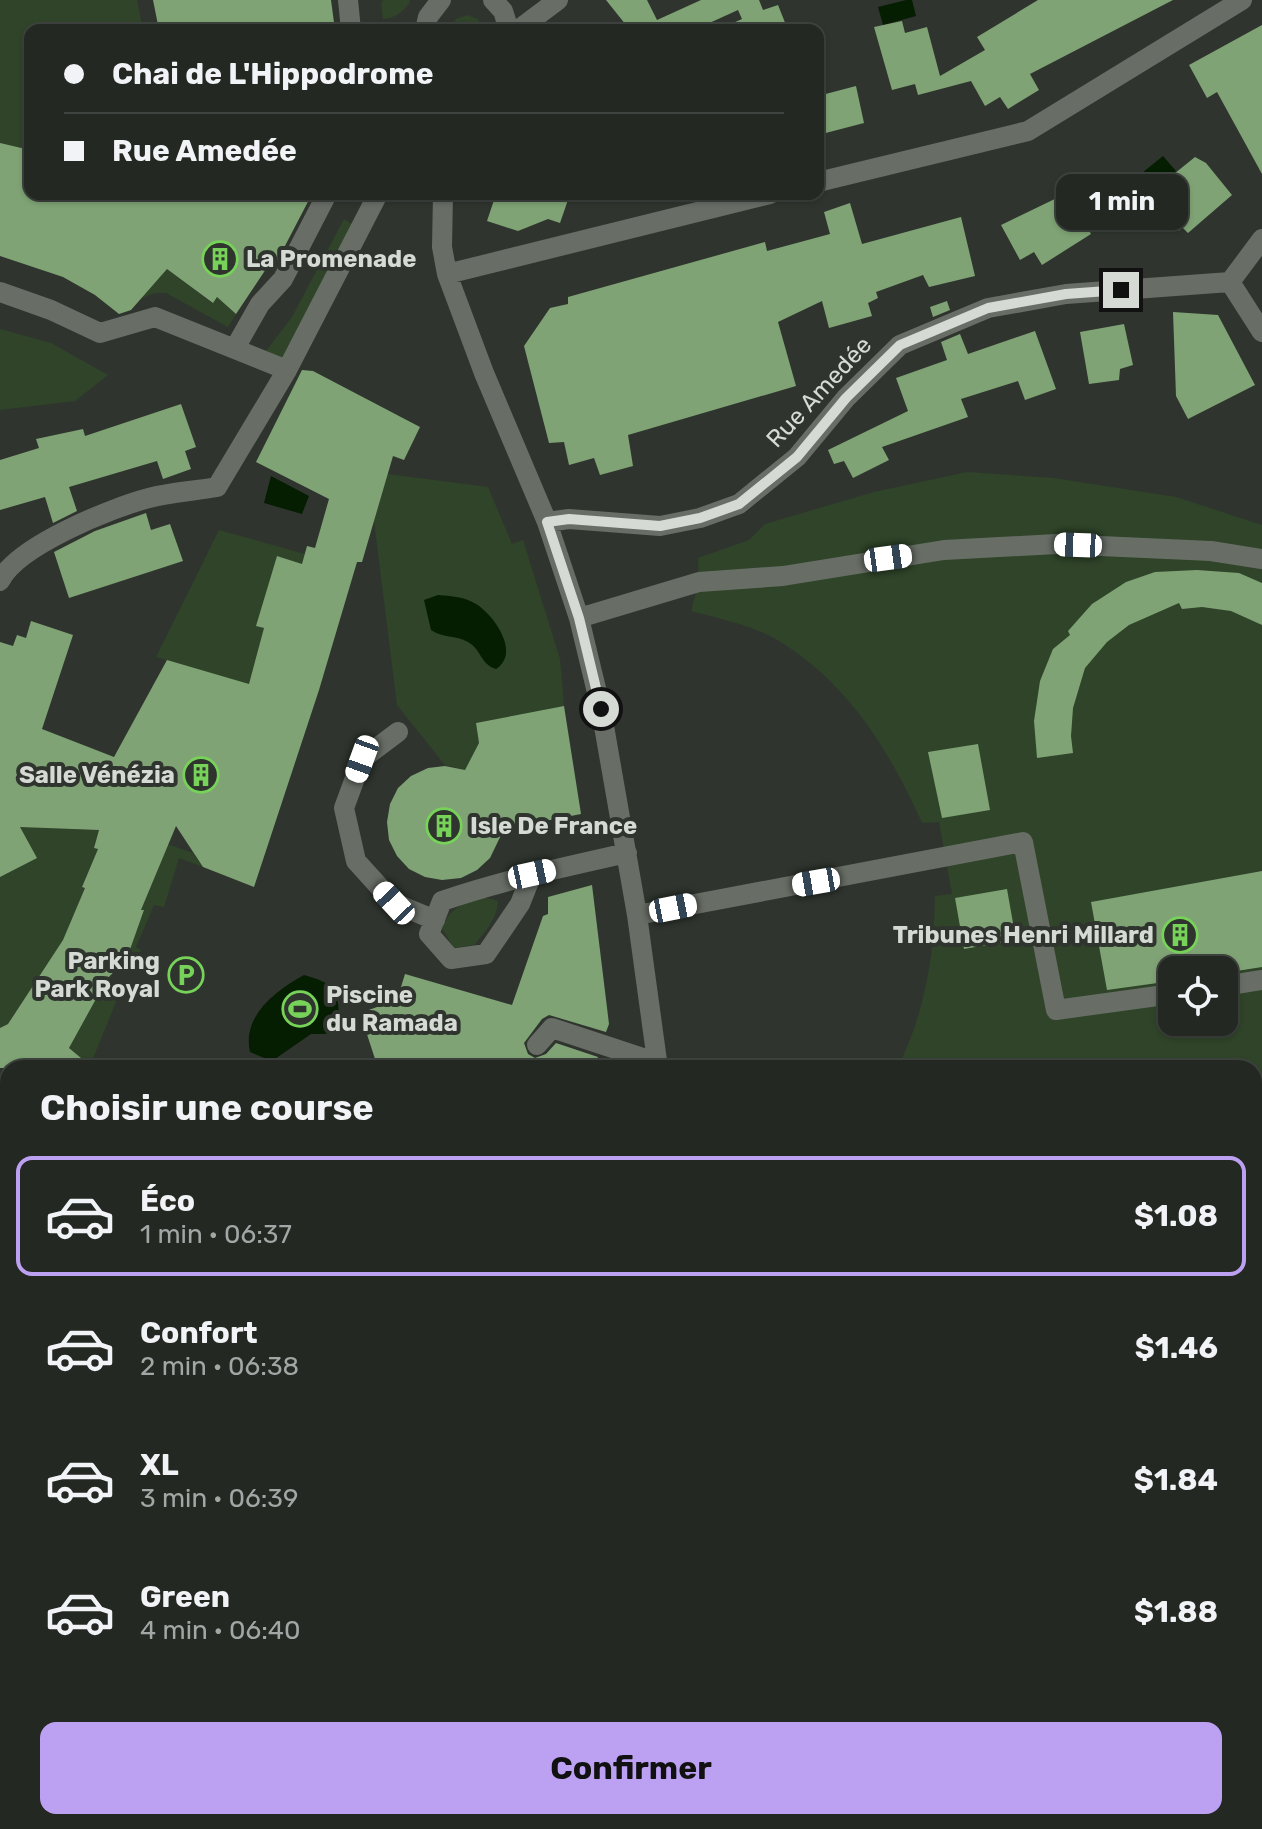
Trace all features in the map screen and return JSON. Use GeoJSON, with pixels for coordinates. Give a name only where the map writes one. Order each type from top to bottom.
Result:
{"type":"FeatureCollection","features":[{"type":"Feature","properties":{"kind":"street"},"geometry":{"type":"LineString","coordinates":[[348,0],[350,24]]}},
{"type":"Feature","properties":{"kind":"street"},"geometry":{"type":"LineString","coordinates":[[493,0],[503,11],[507,24]]}},
{"type":"Feature","properties":{"kind":"street"},"geometry":{"type":"LineString","coordinates":[[526,24],[558,0]]}},
{"type":"Feature","properties":{"kind":"street"},"geometry":{"type":"LineString","coordinates":[[824,181],[1028,131],[1242,0]]}},
{"type":"Feature","properties":{"kind":"street"},"geometry":{"type":"LineString","coordinates":[[427,24],[434,3]]}},
{"type":"Feature","properties":{"kind":"street"},"geometry":{"type":"LineString","coordinates":[[235,348],[260,304],[283,279],[324,200]]}},
{"type":"Feature","properties":{"kind":"street"},"geometry":{"type":"LineString","coordinates":[[0,581],[5,572],[55,535],[149,498],[217,487],[287,370],[375,200]]}},
{"type":"Feature","properties":{"kind":"street"},"geometry":{"type":"LineString","coordinates":[[443,200],[442,247],[447,274],[484,373],[547,522],[579,618],[601,709],[627,853],[657,1060]]}},
{"type":"Feature","properties":{"kind":"street"},"geometry":{"type":"LineString","coordinates":[[447,274],[746,200]]}},
{"type":"Feature","properties":{"kind":"street"},"geometry":{"type":"LineString","coordinates":[[1262,239],[1230,282],[1262,332]]}},
{"type":"Feature","properties":{"kind":"street","name":"Rue Amedée"},"geometry":{"type":"LineString","coordinates":[[547,522],[569,519],[660,526],[700,518],[739,504],[797,457],[846,398],[900,345],[988,308],[1066,294],[1230,282]]}},
{"type":"Feature","properties":{"kind":"street"},"geometry":{"type":"LineString","coordinates":[[0,292],[51,310],[100,333],[155,317],[287,370]]}},
{"type":"Feature","properties":{"kind":"street"},"geometry":{"type":"LineString","coordinates":[[579,618],[699,582],[783,576],[944,550],[1056,544],[1211,551],[1262,559]]}},
{"type":"Feature","properties":{"kind":"street"},"geometry":{"type":"LineString","coordinates":[[398,732],[362,759],[344,808],[356,861],[394,903],[435,920]]}},
{"type":"Feature","properties":{"kind":"street"},"geometry":{"type":"LineString","coordinates":[[637,915],[1023,842],[1056,1010],[1158,996]]}},
{"type":"Feature","properties":{"kind":"street"},"geometry":{"type":"LineString","coordinates":[[532,874],[520,904],[486,954],[451,959],[429,934],[442,901],[502,881],[532,874],[627,853]]}},
{"type":"Feature","properties":{"kind":"street"},"geometry":{"type":"LineString","coordinates":[[1238,984],[1262,980]]}},
{"type":"Feature","properties":{"kind":"street"},"geometry":{"type":"LineString","coordinates":[[537,1045],[552,1028],[641,1060]]}},
{"type":"Feature","properties":{"kind":"shaded area"},"geometry":{"type":"Polygon","coordinates":[[[0,0],[137,0],[142,24],[24,24],[24,149],[0,144],[0,0]]]}},
{"type":"Feature","properties":{"kind":"shaded area"},"geometry":{"type":"Polygon","coordinates":[[[384,0],[410,2],[398,14],[383,19],[381,3],[384,0]]]}},
{"type":"Feature","properties":{"kind":"shaded area"},"geometry":{"type":"Polygon","coordinates":[[[912,0],[916,16],[883,25],[878,7],[912,0]]]}},
{"type":"Feature","properties":{"kind":"shaded area"},"geometry":{"type":"Polygon","coordinates":[[[467,15],[478,19],[481,24],[453,24],[456,19],[467,15]]]}},
{"type":"Feature","properties":{"kind":"shaded area"},"geometry":{"type":"Polygon","coordinates":[[[1163,156],[1176,171],[1148,195],[1137,177],[1163,156]]]}},
{"type":"Feature","properties":{"kind":"shaded area"},"geometry":{"type":"Polygon","coordinates":[[[344,219],[352,224],[285,361],[266,351],[292,317],[344,219]]]}},
{"type":"Feature","properties":{"kind":"shaded area"},"geometry":{"type":"Polygon","coordinates":[[[144,251],[212,303],[217,297],[236,314],[228,327],[166,293],[155,293],[140,299],[144,251]]]}},
{"type":"Feature","properties":{"kind":"shaded area"},"geometry":{"type":"Polygon","coordinates":[[[0,329],[51,343],[108,375],[75,401],[0,410],[0,329]]]}},
{"type":"Feature","properties":{"kind":"shaded area"},"geometry":{"type":"Polygon","coordinates":[[[967,472],[1053,478],[1176,497],[1262,525],[1262,1060],[901,1060],[915,1027],[926,985],[933,941],[935,896],[952,894],[939,822],[922,823],[896,770],[864,721],[826,677],[804,658],[758,631],[691,611],[699,582],[698,558],[749,540],[765,524],[874,492],[967,472]]]}},
{"type":"Feature","properties":{"kind":"shaded area"},"geometry":{"type":"Polygon","coordinates":[[[387,474],[488,487],[512,544],[523,540],[560,659],[564,706],[476,723],[479,743],[465,770],[445,765],[397,705],[374,521],[387,474]]]}},
{"type":"Feature","properties":{"kind":"shaded area"},"geometry":{"type":"Polygon","coordinates":[[[271,476],[309,496],[302,514],[264,503],[271,476]]]}},
{"type":"Feature","properties":{"kind":"shaded area"},"geometry":{"type":"Polygon","coordinates":[[[219,530],[305,554],[312,567],[277,556],[257,626],[264,628],[287,681],[319,690],[313,703],[156,657],[219,530]]]}},
{"type":"Feature","properties":{"kind":"shaded area"},"geometry":{"type":"Polygon","coordinates":[[[438,595],[453,596],[476,604],[497,625],[506,654],[496,669],[487,664],[468,642],[431,630],[424,600],[438,595]]]}},
{"type":"Feature","properties":{"kind":"shaded area"},"geometry":{"type":"Polygon","coordinates":[[[0,813],[45,828],[99,830],[94,847],[98,849],[63,940],[8,1024],[0,1028],[0,813]]]}},
{"type":"Feature","properties":{"kind":"shaded area"},"geometry":{"type":"Polygon","coordinates":[[[159,841],[193,853],[203,867],[179,858],[164,907],[154,905],[136,947],[141,950],[136,962],[127,957],[156,874],[159,841]]]}},
{"type":"Feature","properties":{"kind":"shaded area"},"geometry":{"type":"Polygon","coordinates":[[[483,897],[498,901],[496,914],[474,945],[454,948],[442,928],[445,921],[458,907],[483,897]]]}},
{"type":"Feature","properties":{"kind":"shaded area","name":"Piscine du Ramada"},"geometry":{"type":"Polygon","coordinates":[[[304,975],[322,981],[336,994],[339,1020],[326,1034],[311,1034],[270,1060],[250,1052],[251,1027],[263,1006],[304,975]]]}},
{"type":"Feature","properties":{"kind":"shaded area"},"geometry":{"type":"Polygon","coordinates":[[[107,979],[122,987],[92,1060],[83,1060],[69,1048],[107,979]]]}},
{"type":"Feature","properties":{"kind":"building"},"geometry":{"type":"Polygon","coordinates":[[[153,0],[331,0],[334,24],[158,24],[153,0]]]}},
{"type":"Feature","properties":{"kind":"building"},"geometry":{"type":"Polygon","coordinates":[[[606,0],[647,0],[657,20],[701,0],[759,0],[763,10],[778,5],[786,24],[731,24],[742,19],[738,10],[707,24],[625,24],[606,0]]]}},
{"type":"Feature","properties":{"kind":"building"},"geometry":{"type":"Polygon","coordinates":[[[1038,0],[1173,0],[1030,74],[1039,90],[1008,109],[1000,97],[985,106],[971,81],[918,95],[915,84],[892,90],[874,27],[902,21],[905,33],[927,27],[940,76],[985,50],[977,37],[1038,0]]]}},
{"type":"Feature","properties":{"kind":"building"},"geometry":{"type":"Polygon","coordinates":[[[1262,25],[1262,174],[1217,92],[1207,98],[1189,65],[1262,25]]]}},
{"type":"Feature","properties":{"kind":"building"},"geometry":{"type":"Polygon","coordinates":[[[856,86],[864,123],[824,133],[824,94],[856,86]]]}},
{"type":"Feature","properties":{"kind":"building"},"geometry":{"type":"Polygon","coordinates":[[[0,143],[24,149],[24,200],[309,200],[274,267],[268,266],[236,314],[217,297],[213,303],[167,269],[131,310],[119,314],[95,295],[63,277],[0,256],[0,143]]]}},
{"type":"Feature","properties":{"kind":"building"},"geometry":{"type":"Polygon","coordinates":[[[1195,157],[1206,163],[1232,195],[1188,233],[1182,227],[1179,231],[1148,195],[1195,157]]]}},
{"type":"Feature","properties":{"kind":"building"},"geometry":{"type":"Polygon","coordinates":[[[1063,195],[1076,207],[1091,234],[1042,265],[1034,252],[1020,260],[1001,225],[1063,195]]]}},
{"type":"Feature","properties":{"kind":"building"},"geometry":{"type":"Polygon","coordinates":[[[494,200],[568,200],[560,223],[548,219],[518,231],[487,221],[494,200]]]}},
{"type":"Feature","properties":{"kind":"building"},"geometry":{"type":"Polygon","coordinates":[[[850,203],[862,244],[961,217],[975,276],[929,287],[923,275],[876,292],[878,298],[868,303],[872,316],[829,328],[822,301],[778,322],[796,386],[628,435],[633,466],[600,475],[594,458],[569,465],[564,442],[549,443],[524,346],[550,308],[568,304],[568,297],[765,242],[767,251],[830,234],[824,212],[850,203]]]}},
{"type":"Feature","properties":{"kind":"building"},"geometry":{"type":"Polygon","coordinates":[[[947,301],[950,310],[933,317],[930,307],[947,301]]]}},
{"type":"Feature","properties":{"kind":"building"},"geometry":{"type":"Polygon","coordinates":[[[1173,312],[1218,315],[1255,385],[1188,419],[1176,396],[1173,312]]]}},
{"type":"Feature","properties":{"kind":"building"},"geometry":{"type":"Polygon","coordinates":[[[1124,324],[1133,365],[1120,369],[1119,380],[1089,384],[1080,332],[1124,324]]]}},
{"type":"Feature","properties":{"kind":"building"},"geometry":{"type":"Polygon","coordinates":[[[1035,331],[1056,389],[1025,400],[1018,381],[961,399],[968,417],[882,447],[889,460],[853,478],[844,461],[834,464],[828,450],[908,411],[896,378],[947,360],[941,342],[960,334],[968,354],[1035,331]]]}},
{"type":"Feature","properties":{"kind":"building"},"geometry":{"type":"Polygon","coordinates":[[[302,370],[313,371],[420,427],[404,460],[393,456],[362,562],[357,562],[319,690],[254,887],[203,867],[176,826],[141,910],[144,910],[127,958],[107,979],[69,1048],[83,1060],[0,1060],[0,1028],[8,1024],[63,940],[98,849],[94,848],[99,830],[20,827],[37,858],[0,877],[0,642],[13,646],[17,635],[26,638],[31,621],[73,635],[42,729],[114,757],[167,660],[249,684],[264,628],[256,626],[277,556],[302,564],[307,546],[315,548],[329,499],[256,462],[302,370]]]}},
{"type":"Feature","properties":{"kind":"building"},"geometry":{"type":"Polygon","coordinates":[[[181,404],[196,447],[185,451],[191,469],[163,479],[157,461],[69,487],[77,511],[53,523],[45,497],[0,510],[0,460],[39,448],[36,439],[83,429],[85,436],[181,404]]]}},
{"type":"Feature","properties":{"kind":"building"},"geometry":{"type":"Polygon","coordinates":[[[146,513],[151,530],[170,524],[183,561],[69,598],[54,552],[95,531],[146,513]]]}},
{"type":"Feature","properties":{"kind":"building"},"geometry":{"type":"Polygon","coordinates":[[[1197,570],[1239,573],[1262,583],[1262,625],[1231,611],[1202,607],[1182,609],[1179,603],[1129,625],[1107,642],[1085,668],[1073,708],[1073,753],[1037,758],[1034,721],[1040,681],[1053,649],[1070,635],[1068,631],[1092,604],[1126,582],[1155,572],[1197,570]]]}},
{"type":"Feature","properties":{"kind":"building"},"geometry":{"type":"Polygon","coordinates":[[[564,706],[581,814],[504,829],[490,858],[477,870],[461,878],[442,880],[425,877],[409,869],[397,856],[389,840],[387,822],[390,804],[398,788],[411,776],[428,768],[445,766],[465,770],[479,743],[476,723],[564,706]]]}},
{"type":"Feature","properties":{"kind":"building"},"geometry":{"type":"Polygon","coordinates":[[[978,744],[990,810],[942,818],[928,752],[978,744]]]}},
{"type":"Feature","properties":{"kind":"building","name":"Tribunes Henri Millard"},"geometry":{"type":"Polygon","coordinates":[[[1262,871],[1262,967],[1238,971],[1238,956],[1158,956],[1158,983],[1107,990],[1091,902],[1262,871]]]}},
{"type":"Feature","properties":{"kind":"building"},"geometry":{"type":"Polygon","coordinates":[[[592,885],[609,1024],[606,1032],[549,1015],[542,1019],[524,1043],[528,1054],[535,1058],[546,1054],[556,1043],[598,1057],[597,1060],[375,1060],[360,1013],[397,1000],[405,974],[512,1005],[543,916],[548,914],[548,897],[592,885]]]}},
{"type":"Feature","properties":{"kind":"building"},"geometry":{"type":"Polygon","coordinates":[[[1007,889],[1016,940],[964,949],[955,898],[1007,889]]]}},
{"type":"Feature","properties":{"kind":"place","name":"La Promenade"},"geometry":{"type":"Point","coordinates":[220,259]}},
{"type":"Feature","properties":{"kind":"place","name":"Salle Vénézia"},"geometry":{"type":"Point","coordinates":[201,775]}},
{"type":"Feature","properties":{"kind":"place","name":"Isle De France"},"geometry":{"type":"Point","coordinates":[444,826]}},
{"type":"Feature","properties":{"kind":"place","name":"Tribunes Henri Millard"},"geometry":{"type":"Point","coordinates":[1180,935]}},
{"type":"Feature","properties":{"kind":"place","name":"Parking Park Royal"},"geometry":{"type":"Point","coordinates":[186,975]}},
{"type":"Feature","properties":{"kind":"place","name":"Piscine du Ramada"},"geometry":{"type":"Point","coordinates":[300,1009]}},
{"type":"Feature","properties":{"kind":"route"},"geometry":{"type":"LineString","coordinates":[[601,709],[579,618],[547,522],[569,519],[660,526],[700,518],[739,504],[797,457],[846,398],[900,345],[988,308],[1066,294],[1121,290]]}}]}
